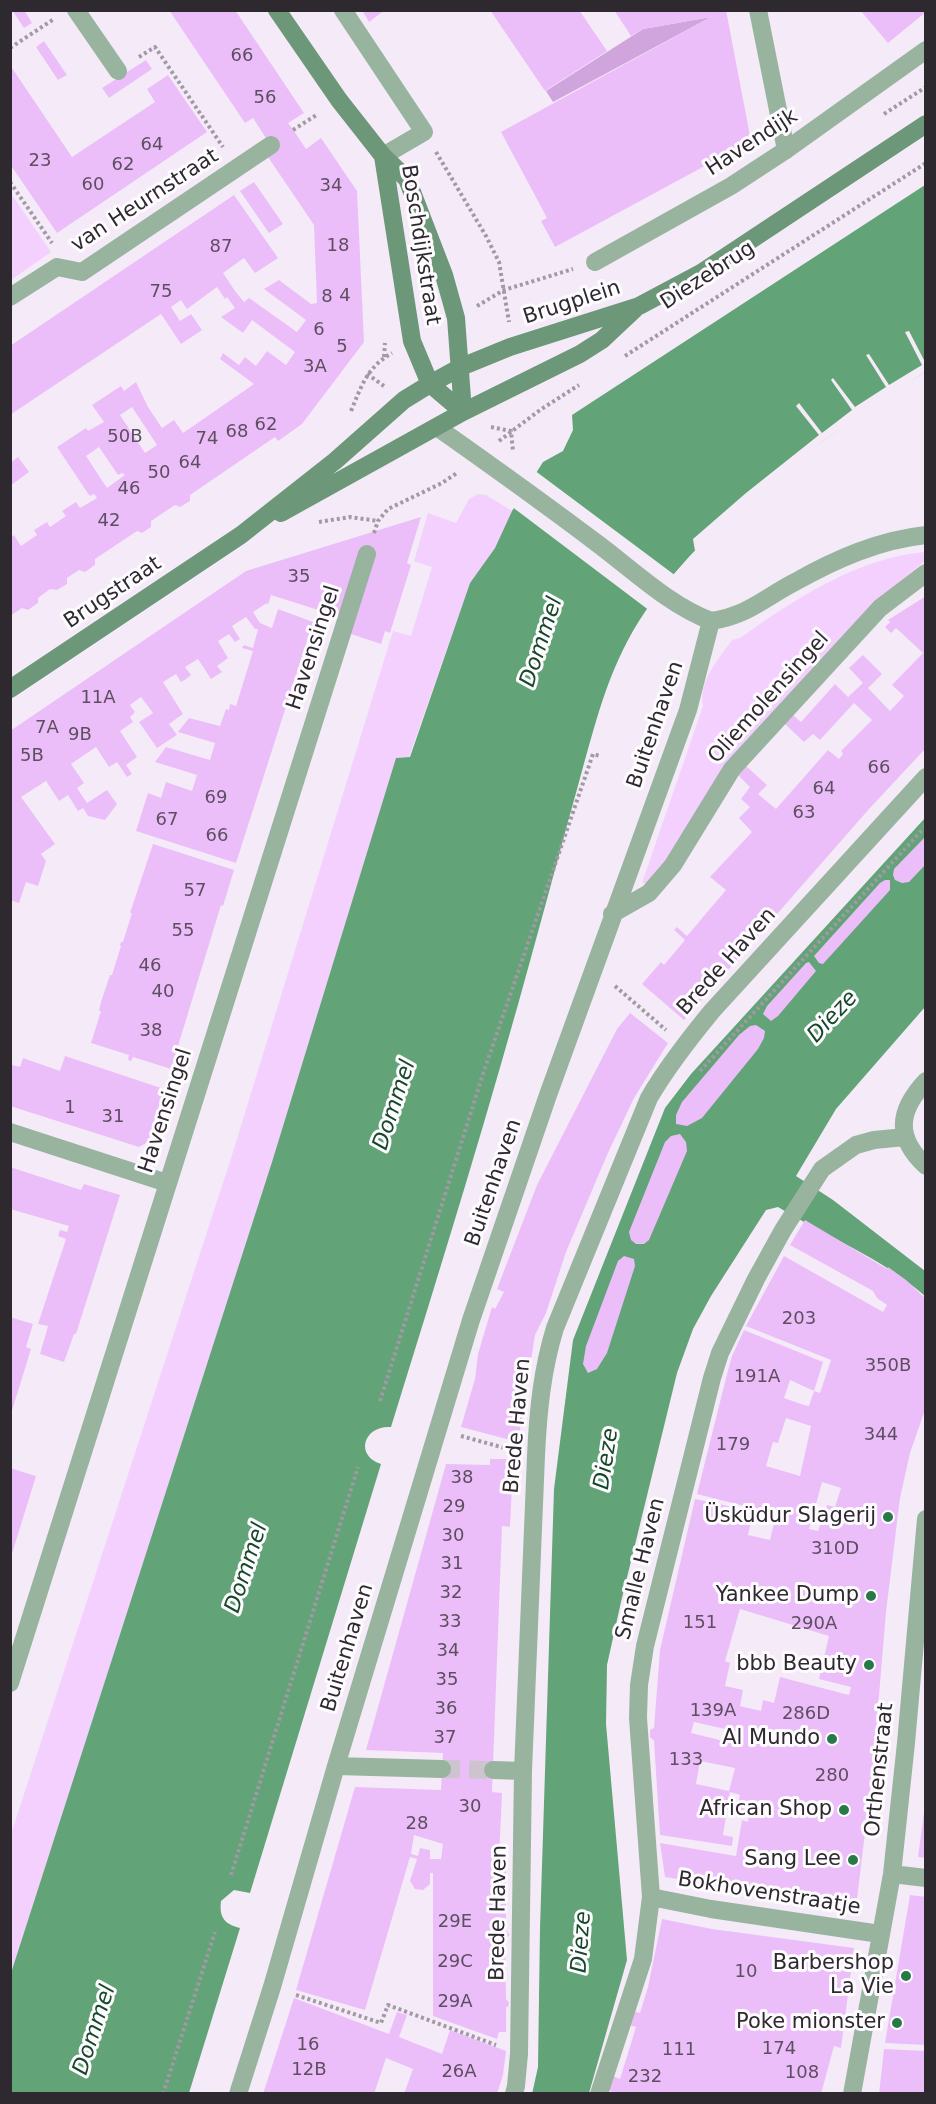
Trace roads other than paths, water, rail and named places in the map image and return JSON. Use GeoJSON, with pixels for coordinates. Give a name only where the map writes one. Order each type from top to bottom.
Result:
{"type":"FeatureCollection","features":[{"type":"Feature","properties":{"kind":"street"},"geometry":{"type":"LineString","coordinates":[[76,10],[118,71]]}},
{"type":"Feature","properties":{"kind":"street","name":"Boschdijkstraat"},"geometry":{"type":"LineString","coordinates":[[277,10],[339,100],[383,156],[407,179],[444,274],[456,318],[461,367]]}},
{"type":"Feature","properties":{"kind":"street","name":"Boschdijkstraat"},"geometry":{"type":"LineString","coordinates":[[343,10],[424,132],[383,156]]}},
{"type":"Feature","properties":{"kind":"street"},"geometry":{"type":"LineString","coordinates":[[758,10],[786,150]]}},
{"type":"Feature","properties":{"kind":"street","name":"Havendijk"},"geometry":{"type":"LineString","coordinates":[[595,262],[732,186],[926,50]]}},
{"type":"Feature","properties":{"kind":"street","name":"Diezebrug"},"geometry":{"type":"LineString","coordinates":[[639,306],[700,273],[926,124]]}},
{"type":"Feature","properties":{"kind":"street","name":"van Heurnstraat"},"geometry":{"type":"LineString","coordinates":[[10,297],[57,267],[82,273],[271,145]]}},
{"type":"Feature","properties":{"kind":"street","name":"Boschdijkstraat"},"geometry":{"type":"LineString","coordinates":[[383,156],[412,341],[430,384]]}},
{"type":"Feature","properties":{"kind":"street","name":"Brugplein"},"geometry":{"type":"LineString","coordinates":[[335,460],[404,400],[461,367],[524,342],[639,306]]}},
{"type":"Feature","properties":{"kind":"street","name":"Brugplein"},"geometry":{"type":"LineString","coordinates":[[438,428],[463,412],[580,354],[602,340],[639,306]]}},
{"type":"Feature","properties":{"kind":"street"},"geometry":{"type":"LineString","coordinates":[[461,367],[463,412]]}},
{"type":"Feature","properties":{"kind":"street"},"geometry":{"type":"LineString","coordinates":[[430,384],[463,412]]}},
{"type":"Feature","properties":{"kind":"street"},"geometry":{"type":"LineString","coordinates":[[438,428],[516,482],[663,594],[692,614],[711,621],[729,619],[744,613],[793,582],[864,549],[926,535]]}},
{"type":"Feature","properties":{"kind":"street","name":"Brugstraat"},"geometry":{"type":"LineString","coordinates":[[241,535],[438,428]]}},
{"type":"Feature","properties":{"kind":"street","name":"Brugstraat"},"geometry":{"type":"LineString","coordinates":[[10,689],[241,535],[335,460]]}},
{"type":"Feature","properties":{"kind":"street","name":"Havensingel"},"geometry":{"type":"LineString","coordinates":[[10,1683],[19,1628],[114,1357],[167,1183],[368,554]]}},
{"type":"Feature","properties":{"kind":"street","name":"Oliemolensingel"},"geometry":{"type":"LineString","coordinates":[[612,914],[649,893],[673,865],[732,769],[880,608],[926,573]]}},
{"type":"Feature","properties":{"kind":"street","name":"Buitenhaven"},"geometry":{"type":"LineString","coordinates":[[238,2094],[471,1320],[612,914],[688,710],[711,621]]}},
{"type":"Feature","properties":{"kind":"street","name":"Brede Haven"},"geometry":{"type":"LineString","coordinates":[[514,2094],[519,2054],[523,1771],[537,1435],[539,1404],[548,1350],[649,1098],[684,1045],[720,1003],[926,777]]}},
{"type":"Feature","properties":{"kind":"street"},"geometry":{"type":"LineString","coordinates":[[926,1082],[908,1104],[903,1122],[905,1137],[912,1152],[926,1166]]}},
{"type":"Feature","properties":{"kind":"street"},"geometry":{"type":"LineString","coordinates":[[10,1132],[167,1183]]}},
{"type":"Feature","properties":{"kind":"street","name":"Smalle Haven"},"geometry":{"type":"LineString","coordinates":[[599,2094],[643,1959],[651,1897],[638,1718],[639,1684],[645,1646],[712,1378],[733,1325],[783,1230],[822,1169],[856,1145],[874,1140],[905,1137]]}},
{"type":"Feature","properties":{"kind":"street","name":"Orthenstraat"},"geometry":{"type":"LineString","coordinates":[[852,2094],[892,1874],[926,1520]]}},
{"type":"Feature","properties":{"kind":"street"},"geometry":{"type":"LineString","coordinates":[[336,1766],[442,1769]]}},
{"type":"Feature","properties":{"kind":"street"},"geometry":{"type":"LineString","coordinates":[[493,1770],[523,1771]]}},
{"type":"Feature","properties":{"kind":"street"},"geometry":{"type":"LineString","coordinates":[[892,1874],[926,1878]]}},
{"type":"Feature","properties":{"kind":"street","name":"Bokhovenstraatje"},"geometry":{"type":"LineString","coordinates":[[651,1897],[711,1909],[880,1934]]}},
{"type":"Feature","properties":{"kind":"water","name":"Dommel"},"geometry":{"type":"Polygon","coordinates":[[[925,185],[925,372],[807,453],[732,514],[666,583],[639,621],[610,679],[483,1125],[391,1427],[374,1431],[366,1441],[367,1454],[381,1464],[250,1893],[234,1890],[221,1901],[222,1916],[226,1922],[240,1928],[189,2093],[11,2094],[11,1973],[272,1162],[396,758],[410,757],[470,583],[495,548],[512,511],[543,462],[563,451],[573,430],[572,415],[925,185]]]}},
{"type":"Feature","properties":{"kind":"water","name":"Dieze"},"geometry":{"type":"Polygon","coordinates":[[[925,818],[925,1007],[836,1109],[796,1176],[833,1200],[925,1271],[925,1296],[873,1259],[778,1207],[766,1210],[711,1296],[693,1329],[677,1373],[607,1665],[606,1724],[627,1960],[589,2093],[532,2094],[538,2067],[540,1928],[554,1489],[573,1340],[665,1108],[691,1074],[925,818]]]}},
{"type":"Feature","properties":{"kind":"tunnel"},"geometry":{"type":"LineString","coordinates":[[442,1769],[493,1770]]}},
{"type":"Feature","properties":{"kind":"place","name":"Üsküdur Slagerij"},"geometry":{"type":"Point","coordinates":[888,1517]}},
{"type":"Feature","properties":{"kind":"place","name":"Yankee Dump"},"geometry":{"type":"Point","coordinates":[871,1596]}},
{"type":"Feature","properties":{"kind":"place","name":"bbb Beauty"},"geometry":{"type":"Point","coordinates":[869,1665]}},
{"type":"Feature","properties":{"kind":"place","name":"Al Mundo"},"geometry":{"type":"Point","coordinates":[832,1739]}},
{"type":"Feature","properties":{"kind":"place","name":"African Shop"},"geometry":{"type":"Point","coordinates":[844,1810]}},
{"type":"Feature","properties":{"kind":"place","name":"Sang Lee"},"geometry":{"type":"Point","coordinates":[853,1860]}},
{"type":"Feature","properties":{"kind":"place","name":"Barbershop La Vie"},"geometry":{"type":"Point","coordinates":[906,1976]}},
{"type":"Feature","properties":{"kind":"place","name":"Poke mionster"},"geometry":{"type":"Point","coordinates":[897,2023]}}]}
